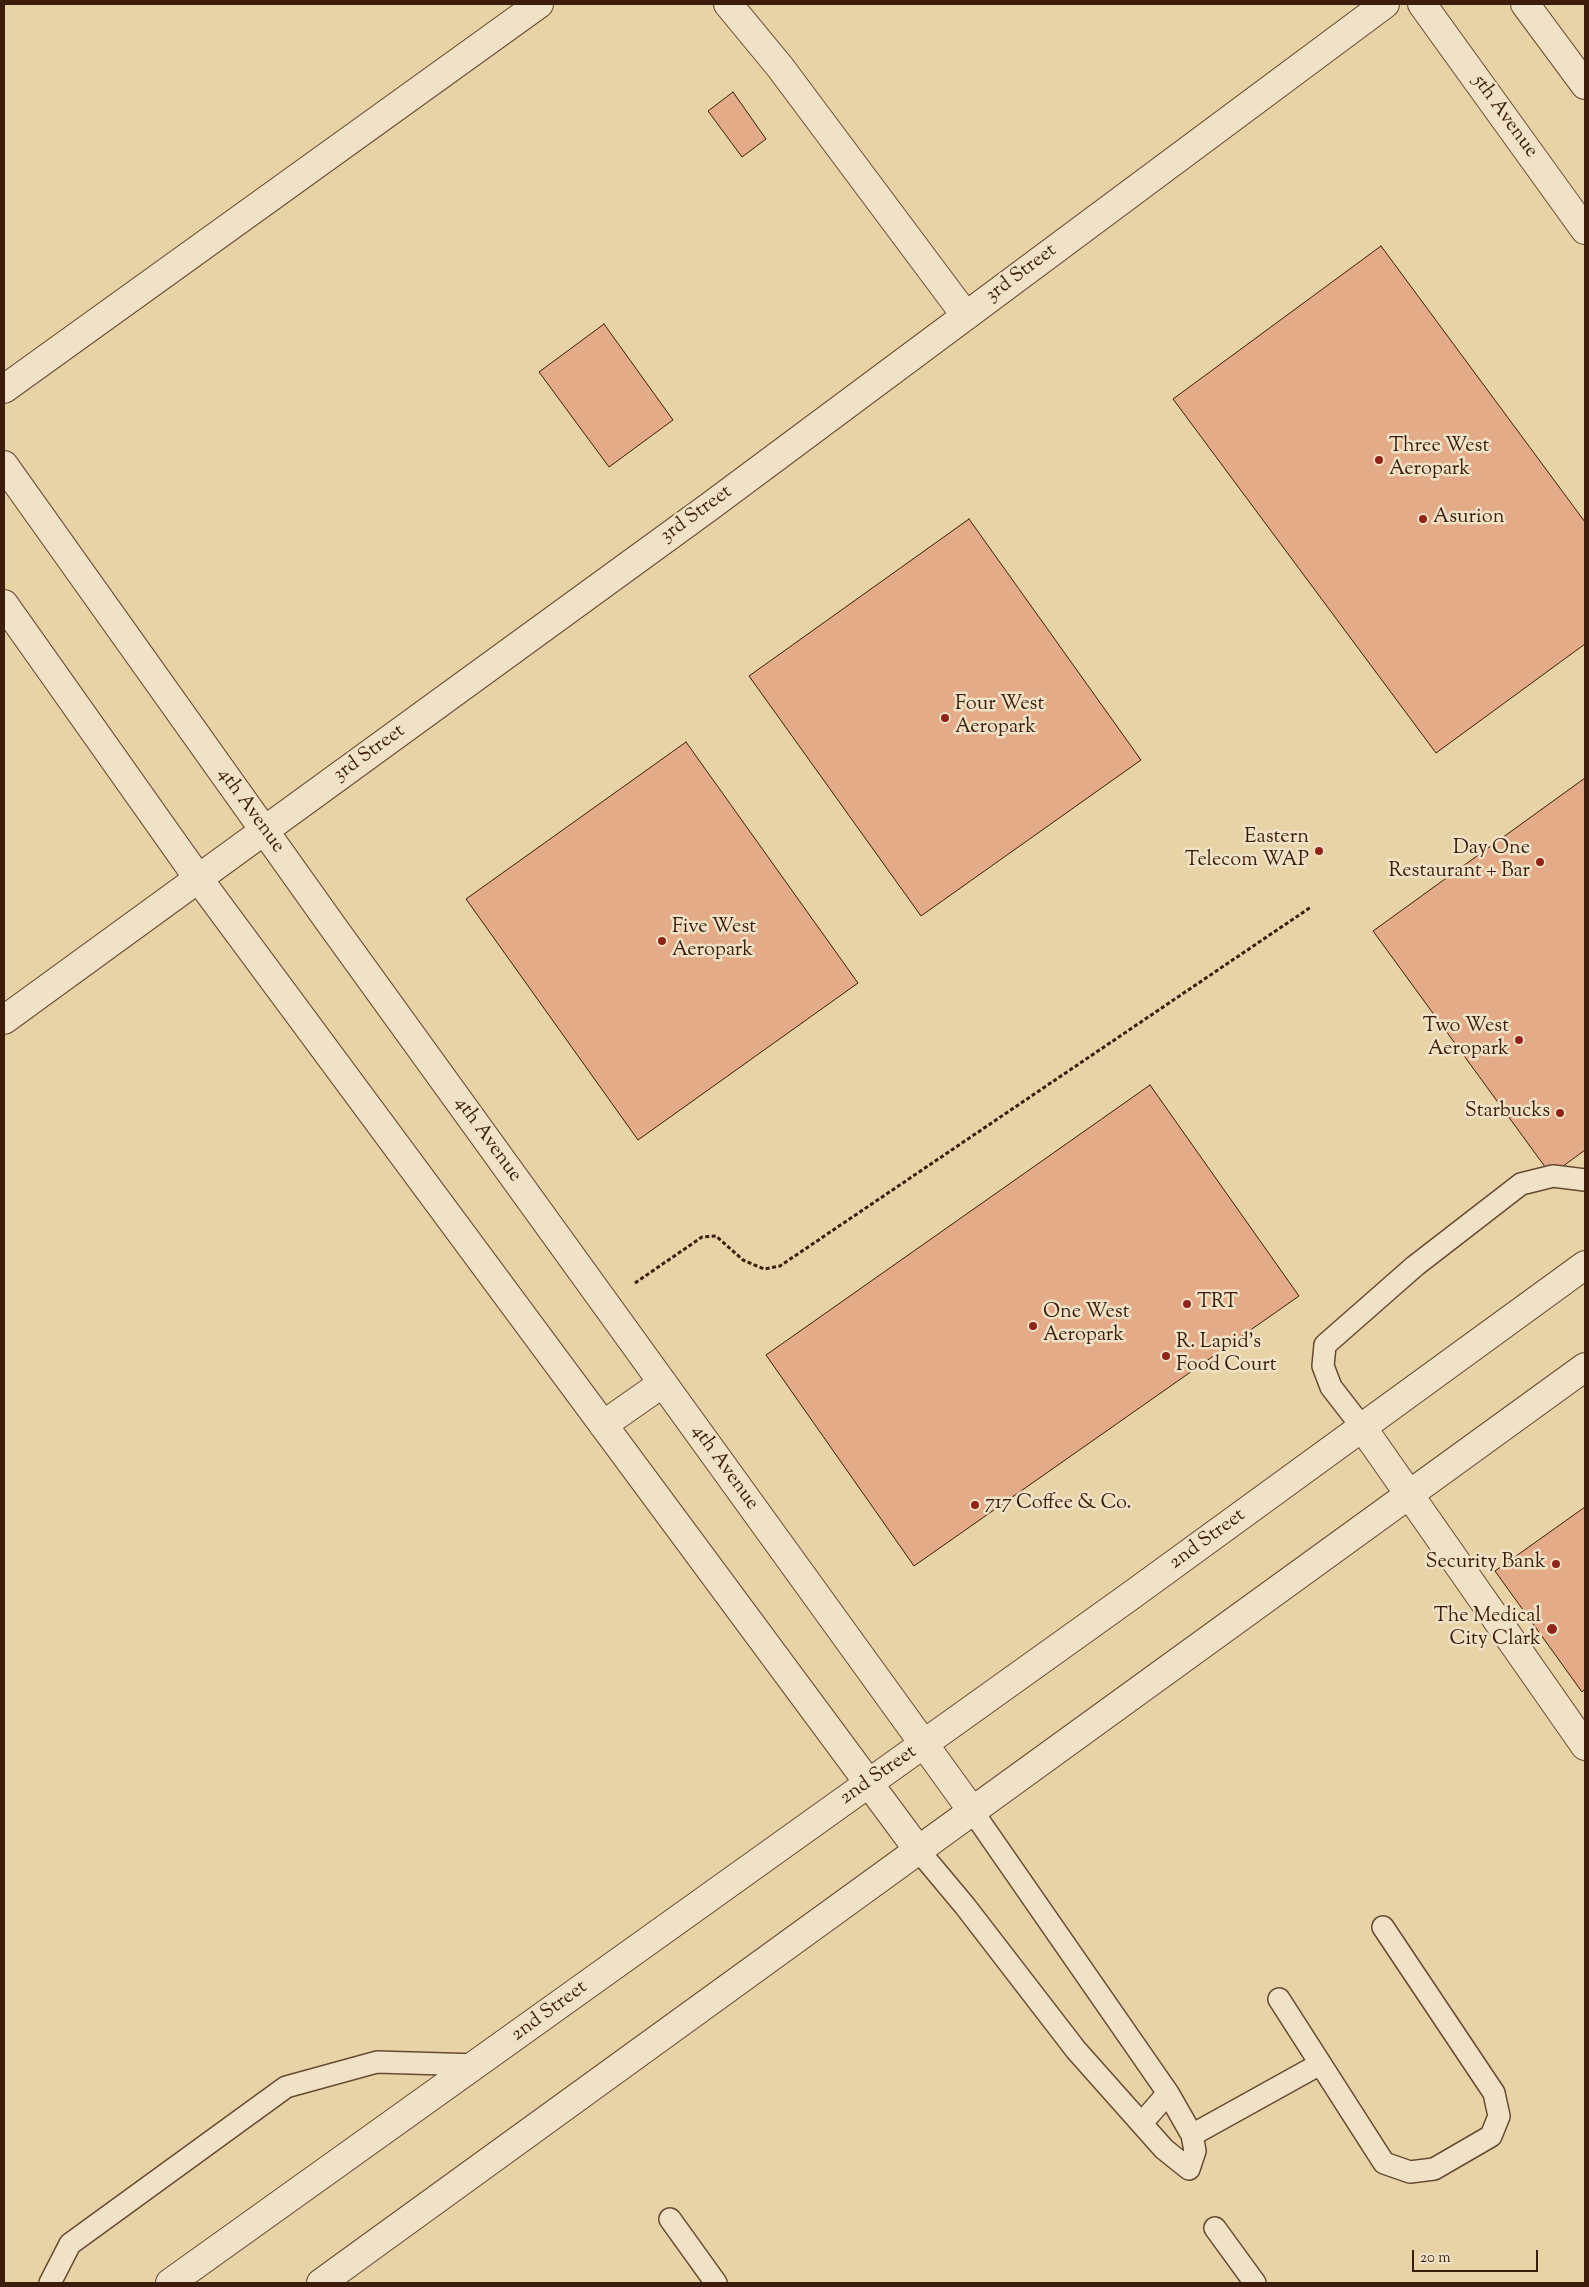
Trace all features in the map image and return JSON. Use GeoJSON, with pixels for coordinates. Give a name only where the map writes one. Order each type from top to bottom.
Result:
{"type":"FeatureCollection","features":[{"type":"Feature","properties":{"kind":"street"},"geometry":{"type":"LineString","coordinates":[[4,389],[539,4]]}},
{"type":"Feature","properties":{"kind":"street"},"geometry":{"type":"LineString","coordinates":[[728,4],[780,67],[966,316]]}},
{"type":"Feature","properties":{"kind":"street","name":"3rd Street"},"geometry":{"type":"LineString","coordinates":[[4,1020],[700,513],[1384,4]]}},
{"type":"Feature","properties":{"kind":"street","name":"5th Avenue"},"geometry":{"type":"LineString","coordinates":[[1422,4],[1585,230]]}},
{"type":"Feature","properties":{"kind":"street"},"geometry":{"type":"LineString","coordinates":[[1525,4],[1585,85]]}},
{"type":"Feature","properties":{"kind":"street","name":"4th Avenue"},"geometry":{"type":"LineString","coordinates":[[4,464],[264,830],[973,1812]]}},
{"type":"Feature","properties":{"kind":"street"},"geometry":{"type":"LineString","coordinates":[[4,604],[198,878],[919,1851]]}},
{"type":"Feature","properties":{"kind":"street","name":"2nd Street"},"geometry":{"type":"LineString","coordinates":[[170,2283],[924,1745],[1585,1265]]}},
{"type":"Feature","properties":{"kind":"street"},"geometry":{"type":"LineString","coordinates":[[321,2283],[1585,1367]]}},
{"type":"Feature","properties":{"kind":"street"},"geometry":{"type":"LineString","coordinates":[[603,1425],[662,1383]]}},
{"type":"Feature","properties":{"kind":"street"},"geometry":{"type":"LineString","coordinates":[[1362,1427],[1585,1746]]}},
{"type":"Feature","properties":{"kind":"lane"},"geometry":{"type":"LineString","coordinates":[[1362,1427],[1332,1387],[1323,1366],[1325,1345],[1415,1266],[1521,1184],[1553,1176],[1585,1180]]}},
{"type":"Feature","properties":{"kind":"lane"},"geometry":{"type":"LineString","coordinates":[[919,1851],[965,1906],[1076,2050],[1164,2149],[1189,2169],[1195,2150],[1192,2135],[1168,2092],[973,1812]]}},
{"type":"Feature","properties":{"kind":"lane"},"geometry":{"type":"LineString","coordinates":[[1279,1999],[1384,2164],[1410,2172],[1434,2170],[1491,2136],[1499,2116],[1494,2093],[1383,1927]]}},
{"type":"Feature","properties":{"kind":"lane"},"geometry":{"type":"LineString","coordinates":[[50,2283],[70,2244],[286,2087],[377,2062],[478,2064]]}},
{"type":"Feature","properties":{"kind":"lane"},"geometry":{"type":"LineString","coordinates":[[1192,2135],[1320,2064]]}},
{"type":"Feature","properties":{"kind":"lane"},"geometry":{"type":"LineString","coordinates":[[1142,2123],[1168,2092]]}},
{"type":"Feature","properties":{"kind":"lane"},"geometry":{"type":"LineString","coordinates":[[670,2219],[716,2283]]}},
{"type":"Feature","properties":{"kind":"lane"},"geometry":{"type":"LineString","coordinates":[[1215,2228],[1255,2283]]}},
{"type":"Feature","properties":{"kind":"path"},"geometry":{"type":"LineString","coordinates":[[605,1304],[702,1237],[716,1236],[743,1260],[764,1269],[780,1266],[1311,907]]}},
{"type":"Feature","properties":{"kind":"building"},"geometry":{"type":"Polygon","coordinates":[[[733,92],[766,139],[742,157],[708,111],[733,92]]]}},
{"type":"Feature","properties":{"kind":"building","name":"Three West Aeropark"},"geometry":{"type":"Polygon","coordinates":[[[1381,246],[1585,522],[1585,644],[1436,753],[1173,399],[1381,246]]]}},
{"type":"Feature","properties":{"kind":"building"},"geometry":{"type":"Polygon","coordinates":[[[604,324],[673,420],[609,467],[539,372],[604,324]]]}},
{"type":"Feature","properties":{"kind":"building","name":"Four West Aeropark"},"geometry":{"type":"Polygon","coordinates":[[[969,519],[1141,760],[921,916],[749,676],[969,519]]]}},
{"type":"Feature","properties":{"kind":"building","name":"Five West Aeropark"},"geometry":{"type":"Polygon","coordinates":[[[686,742],[858,983],[638,1140],[466,899],[686,742]]]}},
{"type":"Feature","properties":{"kind":"building","name":"Two West Aeropark"},"geometry":{"type":"Polygon","coordinates":[[[1585,778],[1585,1150],[1551,1175],[1373,931],[1585,778]]]}},
{"type":"Feature","properties":{"kind":"building","name":"One West Aeropark"},"geometry":{"type":"Polygon","coordinates":[[[1150,1085],[1299,1296],[914,1566],[766,1355],[1150,1085]]]}},
{"type":"Feature","properties":{"kind":"building"},"geometry":{"type":"Polygon","coordinates":[[[1585,1507],[1585,1689],[1582,1692],[1495,1571],[1585,1507]]]}},
{"type":"Feature","properties":{"kind":"place","name":"Three West Aeropark"},"geometry":{"type":"Point","coordinates":[1379,460]}},
{"type":"Feature","properties":{"kind":"place","name":"Asurion"},"geometry":{"type":"Point","coordinates":[1423,519]}},
{"type":"Feature","properties":{"kind":"place","name":"Four West Aeropark"},"geometry":{"type":"Point","coordinates":[945,718]}},
{"type":"Feature","properties":{"kind":"place","name":"Eastern Telecom WAP"},"geometry":{"type":"Point","coordinates":[1319,851]}},
{"type":"Feature","properties":{"kind":"place","name":"Day One Restaurant + Bar"},"geometry":{"type":"Point","coordinates":[1540,862]}},
{"type":"Feature","properties":{"kind":"place","name":"Five West Aeropark"},"geometry":{"type":"Point","coordinates":[662,941]}},
{"type":"Feature","properties":{"kind":"place","name":"Two West Aeropark"},"geometry":{"type":"Point","coordinates":[1519,1040]}},
{"type":"Feature","properties":{"kind":"place","name":"Starbucks"},"geometry":{"type":"Point","coordinates":[1560,1113]}},
{"type":"Feature","properties":{"kind":"place","name":"TRT"},"geometry":{"type":"Point","coordinates":[1187,1304]}},
{"type":"Feature","properties":{"kind":"place","name":"One West Aeropark"},"geometry":{"type":"Point","coordinates":[1033,1326]}},
{"type":"Feature","properties":{"kind":"place","name":"R. Lapid's Food Court"},"geometry":{"type":"Point","coordinates":[1166,1356]}},
{"type":"Feature","properties":{"kind":"place","name":"717 Coffee & Co."},"geometry":{"type":"Point","coordinates":[975,1505]}},
{"type":"Feature","properties":{"kind":"place","name":"Security Bank"},"geometry":{"type":"Point","coordinates":[1556,1564]}},
{"type":"Feature","properties":{"kind":"place","name":"The Medical City Clark"},"geometry":{"type":"Point","coordinates":[1552,1629]}}]}
